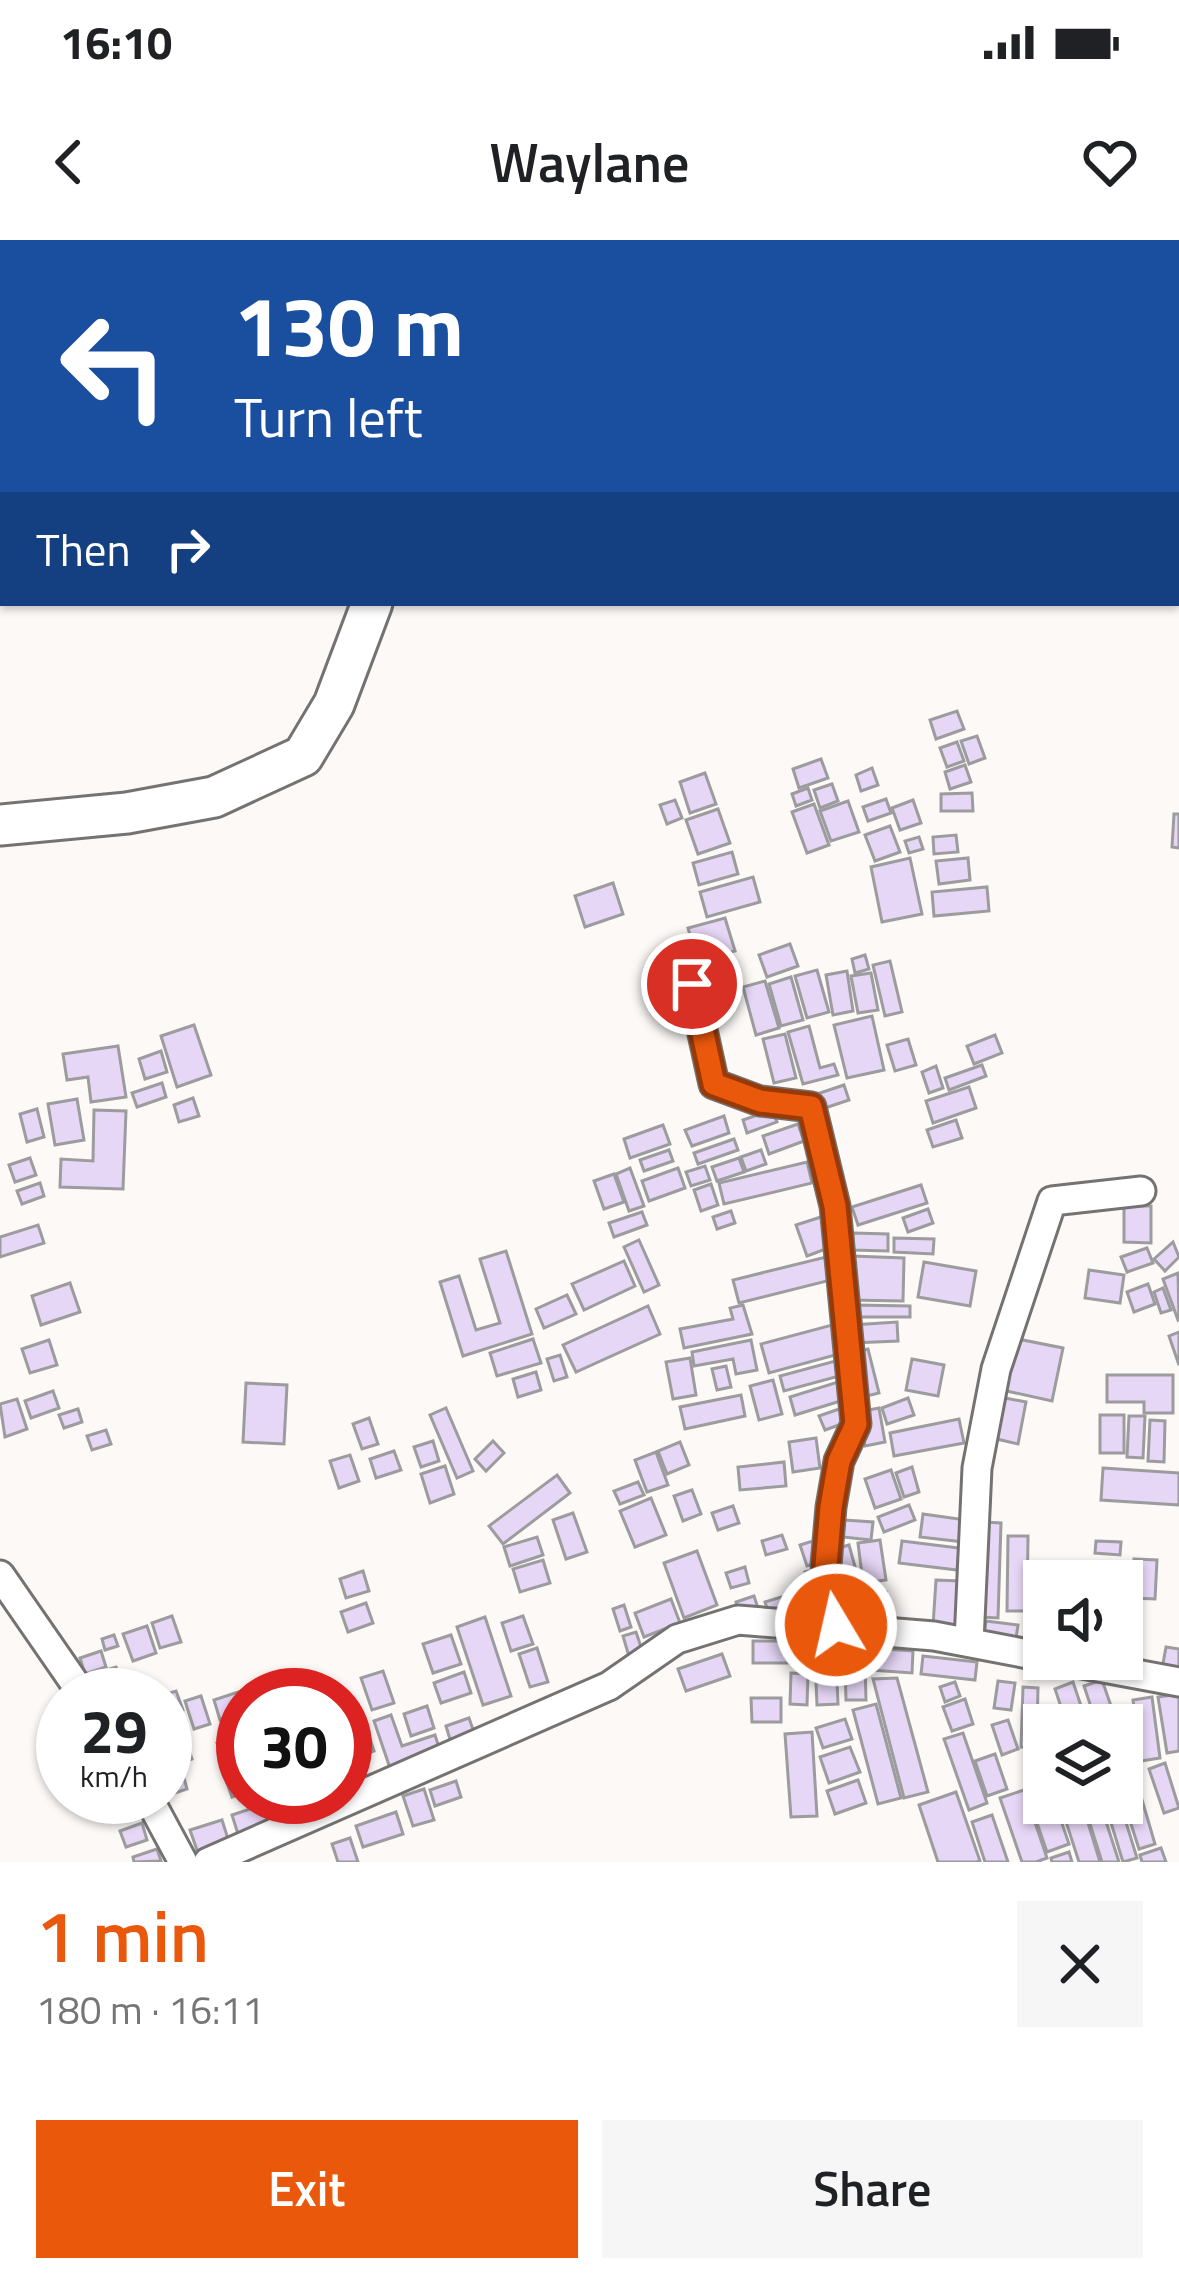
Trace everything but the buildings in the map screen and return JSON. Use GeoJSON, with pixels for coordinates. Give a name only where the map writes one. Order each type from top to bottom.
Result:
{"type":"FeatureCollection","features":[{"type":"Feature","properties":{"kind":"street"},"geometry":{"type":"LineString","coordinates":[[0,825],[127,813],[214,797],[303,756],[334,704],[371,606]]}},
{"type":"Feature","properties":{"kind":"street"},"geometry":{"type":"LineString","coordinates":[[692,984],[714,1084],[760,1101],[811,1107],[835,1206],[856,1424],[839,1461],[831,1507],[826,1565],[836,1625]]}},
{"type":"Feature","properties":{"kind":"street"},"geometry":{"type":"LineString","coordinates":[[968,1642],[977,1468],[997,1369],[1052,1202],[1141,1191]]}},
{"type":"Feature","properties":{"kind":"street"},"geometry":{"type":"LineString","coordinates":[[0,1575],[64,1668]]}},
{"type":"Feature","properties":{"kind":"street"},"geometry":{"type":"LineString","coordinates":[[208,1862],[609,1686],[677,1639],[739,1620],[836,1625],[1023,1653]]}},
{"type":"Feature","properties":{"kind":"street"},"geometry":{"type":"LineString","coordinates":[[1143,1675],[1179,1682]]}},
{"type":"Feature","properties":{"kind":"street"},"geometry":{"type":"LineString","coordinates":[[163,1824],[183,1862]]}},
{"type":"Feature","properties":{"kind":"route"},"geometry":{"type":"LineString","coordinates":[[692,984],[714,1084],[760,1101],[811,1107],[835,1206],[856,1424],[839,1461],[831,1507],[826,1565],[836,1625]]}}]}
